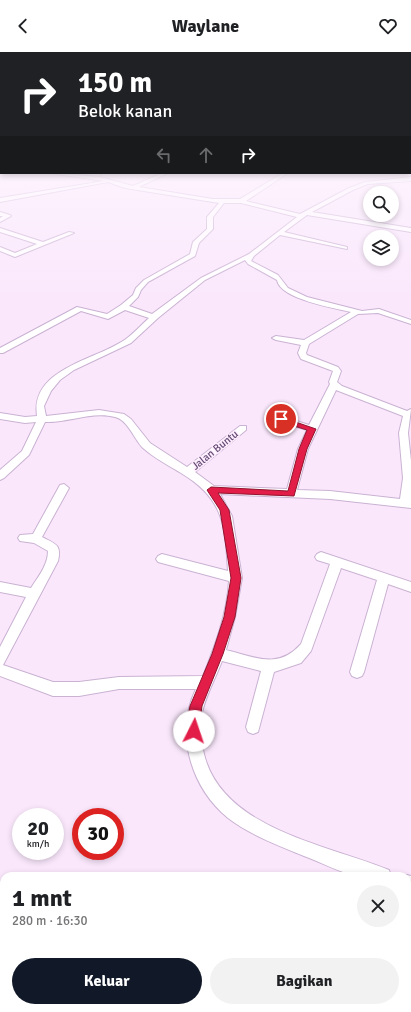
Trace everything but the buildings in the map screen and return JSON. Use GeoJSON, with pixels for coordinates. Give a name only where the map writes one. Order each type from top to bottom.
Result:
{"type":"FeatureCollection","features":[{"type":"Feature","properties":{"kind":"street"},"geometry":{"type":"LineString","coordinates":[[0,351],[80,310],[108,317],[124,307],[136,296],[138,289],[146,281],[193,255],[196,242],[210,229],[210,217],[218,207]]}},
{"type":"Feature","properties":{"kind":"street"},"geometry":{"type":"LineString","coordinates":[[269,207],[304,214],[411,230]]}},
{"type":"Feature","properties":{"kind":"street"},"geometry":{"type":"LineString","coordinates":[[0,476],[26,453],[42,419],[40,406],[47,390],[57,378],[71,368],[128,341],[153,318],[203,279],[251,255],[278,232],[304,214],[318,207]]}},
{"type":"Feature","properties":{"kind":"street"},"geometry":{"type":"LineString","coordinates":[[0,214],[8,216],[0,220]]}},
{"type":"Feature","properties":{"kind":"street"},"geometry":{"type":"LineString","coordinates":[[0,230],[43,244]]}},
{"type":"Feature","properties":{"kind":"street"},"geometry":{"type":"LineString","coordinates":[[278,232],[345,248]]}},
{"type":"Feature","properties":{"kind":"street"},"geometry":{"type":"LineString","coordinates":[[0,249],[15,255],[71,233]]}},
{"type":"Feature","properties":{"kind":"street"},"geometry":{"type":"LineString","coordinates":[[251,255],[249,258],[250,263],[276,276],[280,279],[281,285],[294,293],[357,312],[366,313],[379,311],[411,322]]}},
{"type":"Feature","properties":{"kind":"street"},"geometry":{"type":"LineString","coordinates":[[124,307],[153,318]]}},
{"type":"Feature","properties":{"kind":"street"},"geometry":{"type":"LineString","coordinates":[[276,338],[305,343],[357,312]]}},
{"type":"Feature","properties":{"kind":"street"},"geometry":{"type":"LineString","coordinates":[[291,494],[303,449],[334,385],[333,382],[337,371],[304,357],[302,353],[305,343]]}},
{"type":"Feature","properties":{"kind":"street"},"geometry":{"type":"LineString","coordinates":[[211,490],[330,496],[408,504],[408,476],[403,433],[409,413],[356,396],[334,385]]}},
{"type":"Feature","properties":{"kind":"street"},"geometry":{"type":"LineString","coordinates":[[0,416],[25,420],[69,419],[104,413],[117,414],[127,420],[148,447],[188,472],[211,490],[225,510],[236,578],[229,617],[207,682],[196,706],[193,722],[197,758],[212,790],[224,804],[248,822],[355,872]]}},
{"type":"Feature","properties":{"kind":"street"},"geometry":{"type":"LineString","coordinates":[[281,419],[312,429]]}},
{"type":"Feature","properties":{"kind":"street","name":"Jalan Buntu"},"geometry":{"type":"LineString","coordinates":[[188,472],[242,428]]}},
{"type":"Feature","properties":{"kind":"street"},"geometry":{"type":"LineString","coordinates":[[0,660],[54,555],[54,549],[49,545],[30,538],[64,488]]}},
{"type":"Feature","properties":{"kind":"street"},"geometry":{"type":"LineString","coordinates":[[321,557],[411,588]]}},
{"type":"Feature","properties":{"kind":"street"},"geometry":{"type":"LineString","coordinates":[[162,559],[236,578]]}},
{"type":"Feature","properties":{"kind":"street"},"geometry":{"type":"LineString","coordinates":[[217,654],[269,667],[296,659],[306,647],[337,562]]}},
{"type":"Feature","properties":{"kind":"street"},"geometry":{"type":"LineString","coordinates":[[357,672],[384,578]]}},
{"type":"Feature","properties":{"kind":"street"},"geometry":{"type":"LineString","coordinates":[[0,587],[34,594]]}},
{"type":"Feature","properties":{"kind":"street"},"geometry":{"type":"LineString","coordinates":[[253,727],[269,667]]}},
{"type":"Feature","properties":{"kind":"street"},"geometry":{"type":"LineString","coordinates":[[0,670],[53,689],[79,689],[119,683],[207,682]]}},
{"type":"Feature","properties":{"kind":"route"},"geometry":{"type":"LineString","coordinates":[[194,731],[193,722],[196,706],[207,682],[229,617],[236,578],[225,510],[211,490],[291,494],[303,449],[312,429],[281,419]]}}]}
